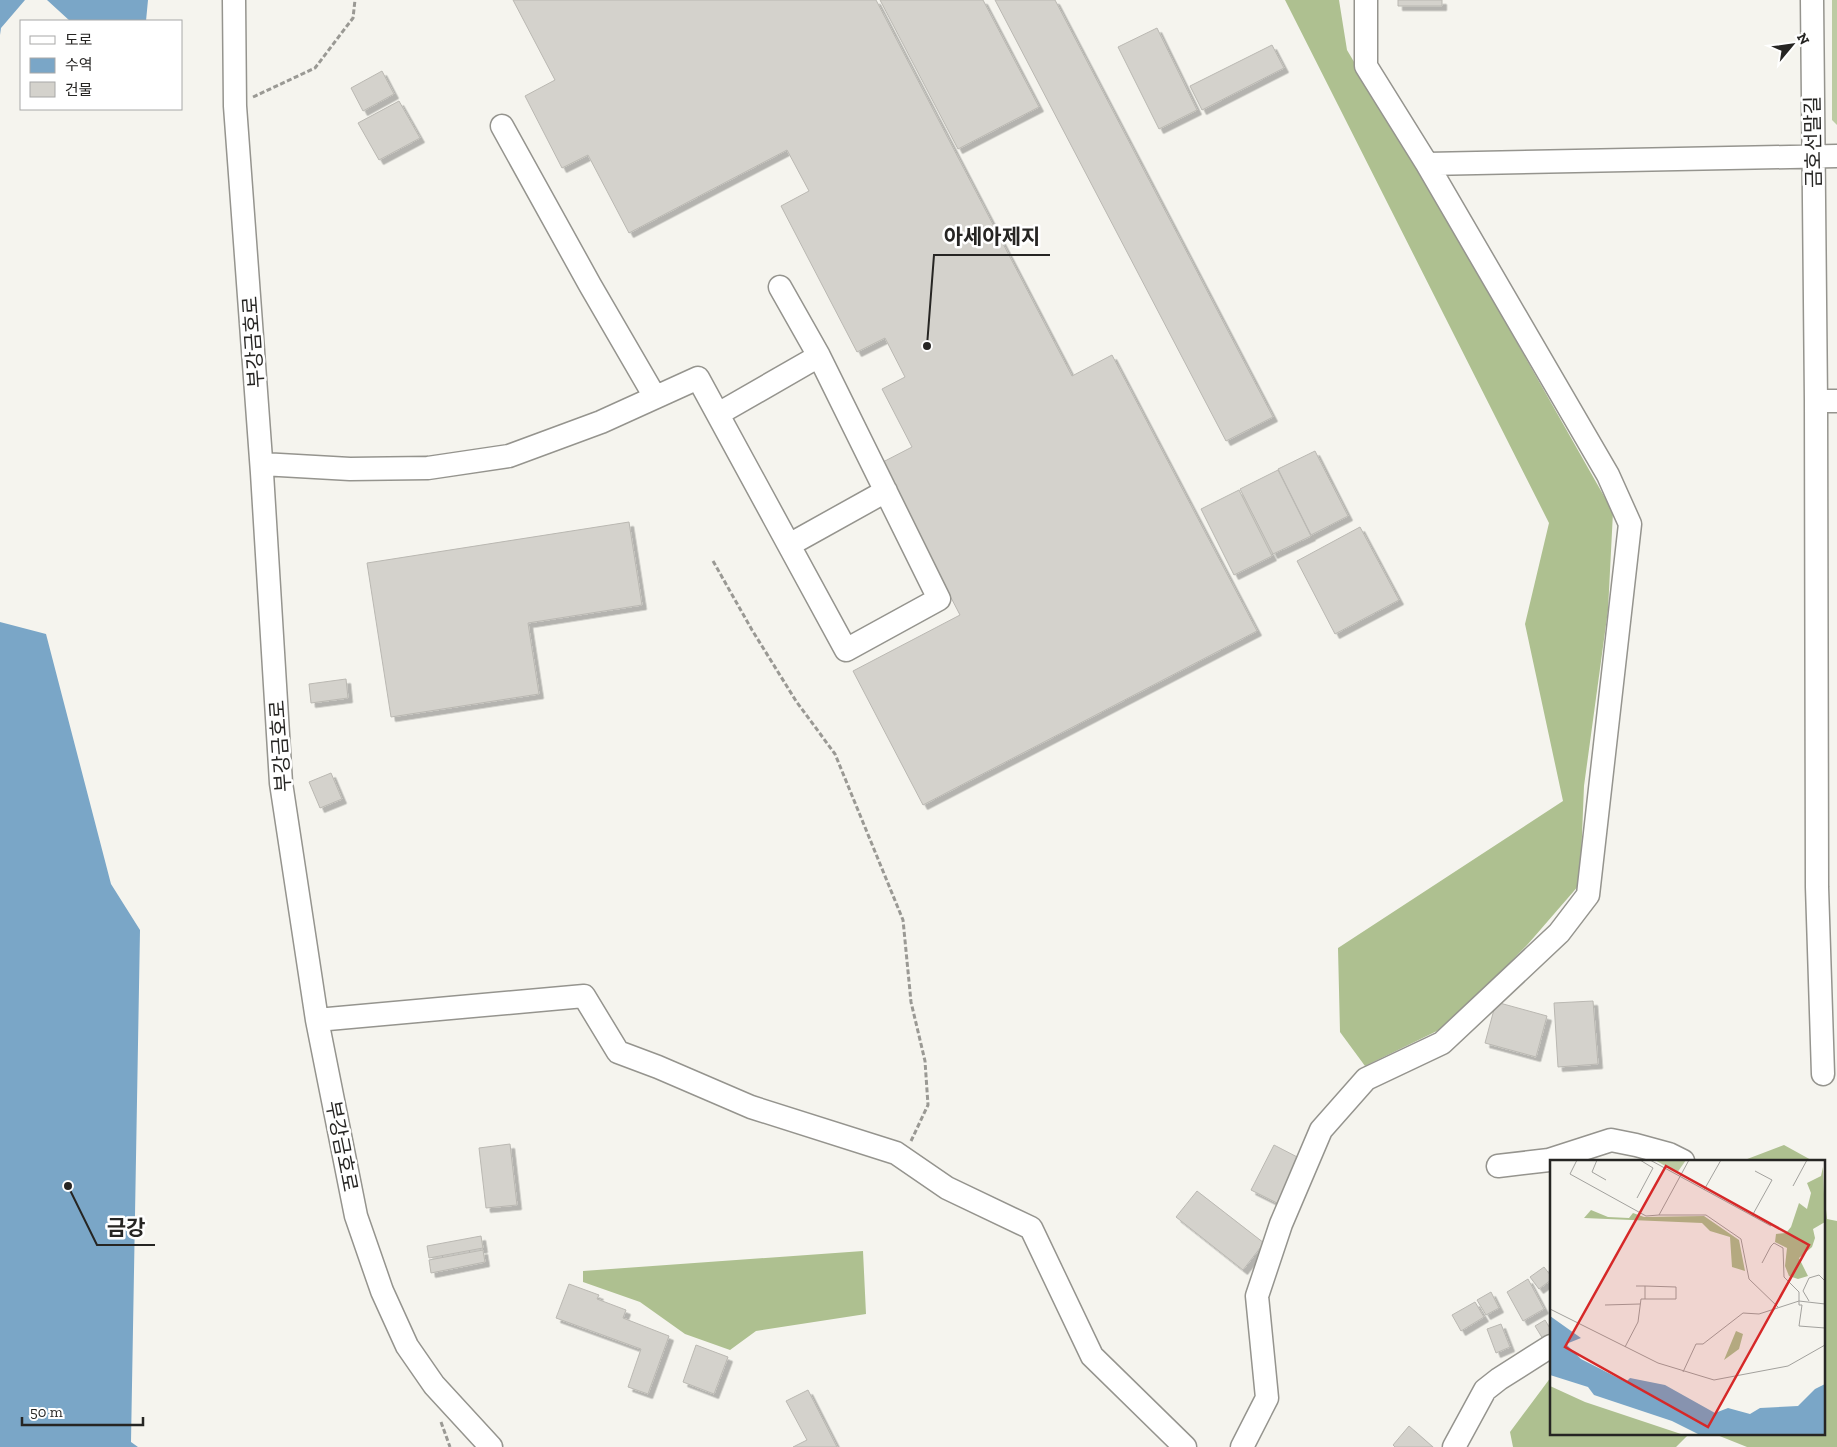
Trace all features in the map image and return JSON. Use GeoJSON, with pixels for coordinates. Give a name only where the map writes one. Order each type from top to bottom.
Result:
{"type":"FeatureCollection","features":[{"type":"Feature","properties":{"kind":"street","name":"부강금호로"},"geometry":{"type":"LineString","coordinates":[[234,0],[235,106],[262,464],[281,783],[317,1020],[356,1216],[382,1291],[408,1346],[434,1385],[491,1447]]}},
{"type":"Feature","properties":{"kind":"street"},"geometry":{"type":"LineString","coordinates":[[1242,1447],[1267,1398],[1257,1296],[1281,1224],[1321,1130],[1366,1079],[1442,1042],[1559,933],[1588,895],[1630,524],[1608,475],[1427,164],[1366,66],[1366,0]]}},
{"type":"Feature","properties":{"kind":"street","name":"금호선말길"},"geometry":{"type":"LineString","coordinates":[[1812,0],[1815,283],[1827,401],[1827,887],[1823,1074]]}},
{"type":"Feature","properties":{"kind":"street"},"geometry":{"type":"LineString","coordinates":[[502,126],[590,285],[655,397]]}},
{"type":"Feature","properties":{"kind":"street"},"geometry":{"type":"LineString","coordinates":[[1427,164],[1837,156]]}},
{"type":"Feature","properties":{"kind":"street"},"geometry":{"type":"LineString","coordinates":[[262,464],[350,469],[428,468],[509,456],[601,422],[698,378],[846,650],[939,599],[819,356],[780,287]]}},
{"type":"Feature","properties":{"kind":"street"},"geometry":{"type":"LineString","coordinates":[[718,414],[819,356]]}},
{"type":"Feature","properties":{"kind":"street"},"geometry":{"type":"LineString","coordinates":[[789,545],[886,491]]}},
{"type":"Feature","properties":{"kind":"street"},"geometry":{"type":"LineString","coordinates":[[317,1020],[584,996],[618,1052],[751,1107],[896,1153],[948,1188],[1031,1228],[1092,1356],[1185,1447]]}},
{"type":"Feature","properties":{"kind":"street"},"geometry":{"type":"LineString","coordinates":[[1498,1166],[1549,1160],[1611,1140],[1669,1154],[1681,1160]]}},
{"type":"Feature","properties":{"kind":"street"},"geometry":{"type":"LineString","coordinates":[[1454,1447],[1485,1390],[1550,1347]]}},
{"type":"Feature","properties":{"kind":"path"},"geometry":{"type":"LineString","coordinates":[[235,106],[315,68],[353,18],[355,0]]}},
{"type":"Feature","properties":{"kind":"path"},"geometry":{"type":"LineString","coordinates":[[712,561],[791,693],[835,754],[903,920],[911,1002],[925,1061],[928,1105],[903,1158]]}},
{"type":"Feature","properties":{"kind":"green space"},"geometry":{"type":"Polygon","coordinates":[[[1285,0],[1339,0],[1347,50],[1444,214],[1613,512],[1608,610],[1584,786],[1580,884],[1528,944],[1439,1030],[1365,1066],[1340,1032],[1338,948],[1563,801],[1525,624],[1549,523],[1285,0]]]}},
{"type":"Feature","properties":{"kind":"green space"},"geometry":{"type":"Polygon","coordinates":[[[1832,0],[1837,0],[1837,125],[1832,120],[1832,0]]]}},
{"type":"Feature","properties":{"kind":"green space"},"geometry":{"type":"Polygon","coordinates":[[[1784,1145],[1811,1160],[1745,1160],[1784,1145]]]}},
{"type":"Feature","properties":{"kind":"green space"},"geometry":{"type":"Polygon","coordinates":[[[1824,1190],[1827,1219],[1837,1221],[1837,1447],[1747,1447],[1714,1434],[1824,1434],[1824,1190]]]}},
{"type":"Feature","properties":{"kind":"green space"},"geometry":{"type":"Polygon","coordinates":[[[863,1251],[866,1314],[756,1331],[730,1350],[685,1334],[640,1302],[583,1282],[583,1271],[863,1251]]]}},
{"type":"Feature","properties":{"kind":"green space"},"geometry":{"type":"Polygon","coordinates":[[[1550,1378],[1550,1434],[1689,1434],[1676,1447],[1513,1447],[1510,1432],[1550,1378]]]}},
{"type":"Feature","properties":{"kind":"water"},"geometry":{"type":"Polygon","coordinates":[[[0,0],[25,0],[1,28],[0,35],[0,0]]]}},
{"type":"Feature","properties":{"kind":"water"},"geometry":{"type":"Polygon","coordinates":[[[47,0],[148,0],[146,20],[69,20],[47,0]]]}},
{"type":"Feature","properties":{"kind":"water"},"geometry":{"type":"Polygon","coordinates":[[[0,622],[46,634],[111,884],[140,930],[131,1442],[138,1447],[0,1447],[0,622]]]}},
{"type":"Feature","properties":{"kind":"building"},"geometry":{"type":"Polygon","coordinates":[[[513,0],[876,0],[1072,376],[1112,355],[1257,631],[923,805],[853,671],[960,615],[881,463],[912,447],[882,389],[905,377],[885,338],[857,352],[781,206],[809,191],[787,150],[629,233],[588,155],[562,168],[525,96],[555,80],[513,0]]]}},
{"type":"Feature","properties":{"kind":"building"},"geometry":{"type":"Polygon","coordinates":[[[880,0],[983,0],[1039,107],[958,149],[880,0]]]}},
{"type":"Feature","properties":{"kind":"building"},"geometry":{"type":"Polygon","coordinates":[[[995,0],[1055,0],[1273,417],[1226,441],[995,0]]]}},
{"type":"Feature","properties":{"kind":"building"},"geometry":{"type":"Polygon","coordinates":[[[1398,0],[1442,0],[1442,6],[1398,6],[1398,0]]]}},
{"type":"Feature","properties":{"kind":"building"},"geometry":{"type":"Polygon","coordinates":[[[1157,28],[1197,110],[1159,129],[1118,47],[1157,28]]]}},
{"type":"Feature","properties":{"kind":"building"},"geometry":{"type":"Polygon","coordinates":[[[1272,45],[1284,68],[1202,110],[1190,86],[1272,45]]]}},
{"type":"Feature","properties":{"kind":"building"},"geometry":{"type":"Polygon","coordinates":[[[382,71],[394,94],[363,111],[351,88],[382,71]]]}},
{"type":"Feature","properties":{"kind":"building"},"geometry":{"type":"Polygon","coordinates":[[[399,101],[420,138],[379,160],[358,123],[399,101]]]}},
{"type":"Feature","properties":{"kind":"building"},"geometry":{"type":"Polygon","coordinates":[[[1315,451],[1348,516],[1311,535],[1278,469],[1315,451]]]}},
{"type":"Feature","properties":{"kind":"building"},"geometry":{"type":"Polygon","coordinates":[[[1278,470],[1311,536],[1273,554],[1240,489],[1278,470]]]}},
{"type":"Feature","properties":{"kind":"building"},"geometry":{"type":"Polygon","coordinates":[[[1239,490],[1272,556],[1234,575],[1201,509],[1239,490]]]}},
{"type":"Feature","properties":{"kind":"building"},"geometry":{"type":"Polygon","coordinates":[[[629,522],[642,605],[528,623],[539,694],[391,717],[367,563],[629,522]]]}},
{"type":"Feature","properties":{"kind":"building"},"geometry":{"type":"Polygon","coordinates":[[[1360,527],[1399,600],[1335,634],[1297,561],[1360,527]]]}},
{"type":"Feature","properties":{"kind":"building"},"geometry":{"type":"Polygon","coordinates":[[[346,679],[348,698],[311,703],[309,684],[346,679]]]}},
{"type":"Feature","properties":{"kind":"building"},"geometry":{"type":"Polygon","coordinates":[[[331,773],[342,799],[320,808],[309,782],[331,773]]]}},
{"type":"Feature","properties":{"kind":"building"},"geometry":{"type":"Polygon","coordinates":[[[1593,1001],[1598,1064],[1558,1067],[1554,1003],[1593,1001]]]}},
{"type":"Feature","properties":{"kind":"building"},"geometry":{"type":"Polygon","coordinates":[[[1496,1002],[1547,1016],[1536,1057],[1485,1043],[1496,1002]]]}},
{"type":"Feature","properties":{"kind":"building"},"geometry":{"type":"Polygon","coordinates":[[[510,1144],[517,1205],[486,1208],[479,1148],[510,1144]]]}},
{"type":"Feature","properties":{"kind":"building"},"geometry":{"type":"Polygon","coordinates":[[[1274,1145],[1303,1160],[1281,1205],[1251,1190],[1274,1145]]]}},
{"type":"Feature","properties":{"kind":"building"},"geometry":{"type":"Polygon","coordinates":[[[1197,1191],[1264,1243],[1243,1270],[1176,1217],[1197,1191]]]}},
{"type":"Feature","properties":{"kind":"building"},"geometry":{"type":"Polygon","coordinates":[[[481,1236],[483,1248],[429,1258],[427,1246],[481,1236]]]}},
{"type":"Feature","properties":{"kind":"building"},"geometry":{"type":"Polygon","coordinates":[[[483,1250],[485,1262],[431,1273],[429,1260],[483,1250]]]}},
{"type":"Feature","properties":{"kind":"building"},"geometry":{"type":"Polygon","coordinates":[[[1544,1267],[1550,1275],[1550,1281],[1539,1289],[1530,1277],[1544,1267]]]}},
{"type":"Feature","properties":{"kind":"building"},"geometry":{"type":"Polygon","coordinates":[[[1528,1279],[1544,1309],[1523,1321],[1507,1292],[1528,1279]]]}},
{"type":"Feature","properties":{"kind":"building"},"geometry":{"type":"Polygon","coordinates":[[[569,1284],[599,1295],[597,1299],[626,1310],[623,1318],[669,1336],[648,1394],[628,1387],[641,1349],[556,1318],[569,1284]]]}},
{"type":"Feature","properties":{"kind":"building"},"geometry":{"type":"Polygon","coordinates":[[[1491,1292],[1499,1308],[1486,1315],[1477,1300],[1491,1292]]]}},
{"type":"Feature","properties":{"kind":"building"},"geometry":{"type":"Polygon","coordinates":[[[1475,1302],[1484,1317],[1461,1331],[1452,1315],[1475,1302]]]}},
{"type":"Feature","properties":{"kind":"building"},"geometry":{"type":"Polygon","coordinates":[[[1545,1320],[1550,1328],[1550,1342],[1546,1344],[1535,1326],[1545,1320]]]}},
{"type":"Feature","properties":{"kind":"building"},"geometry":{"type":"Polygon","coordinates":[[[1501,1324],[1510,1347],[1496,1353],[1487,1329],[1501,1324]]]}},
{"type":"Feature","properties":{"kind":"building"},"geometry":{"type":"Polygon","coordinates":[[[696,1345],[728,1357],[714,1394],[683,1382],[696,1345]]]}},
{"type":"Feature","properties":{"kind":"building"},"geometry":{"type":"Polygon","coordinates":[[[808,1390],[837,1447],[793,1447],[807,1440],[786,1401],[808,1390]]]}},
{"type":"Feature","properties":{"kind":"building"},"geometry":{"type":"Polygon","coordinates":[[[1409,1426],[1433,1447],[1395,1447],[1393,1445],[1409,1426]]]}},
{"type":"Feature","properties":{"kind":"place","name":"아세아제지"},"geometry":{"type":"Point","coordinates":[927,346]}},
{"type":"Feature","properties":{"kind":"place","name":"금강"},"geometry":{"type":"Point","coordinates":[68,1186]}}]}
